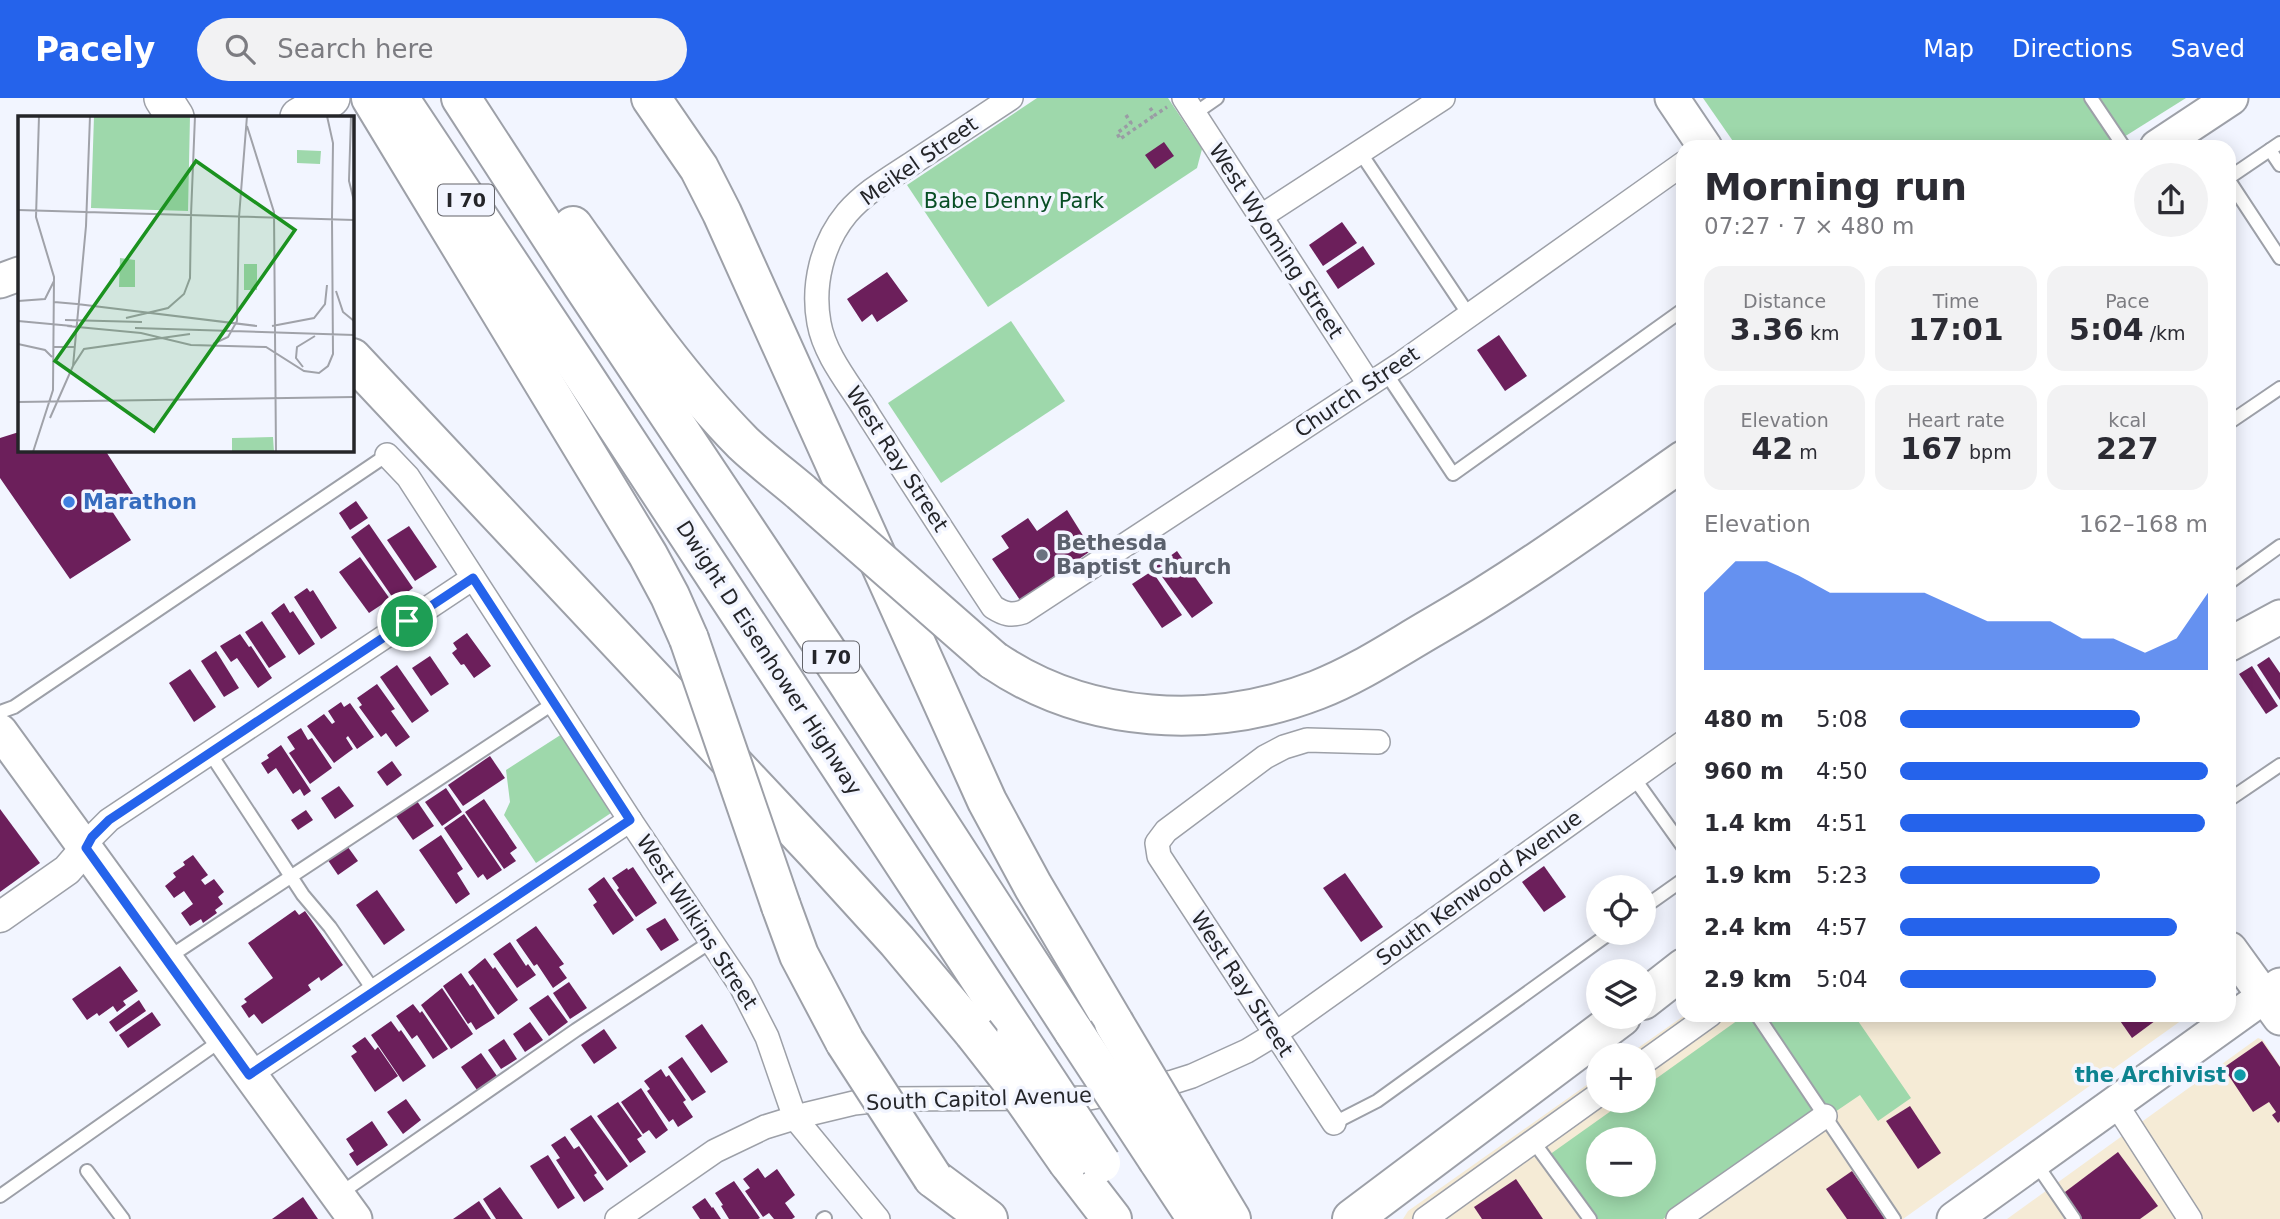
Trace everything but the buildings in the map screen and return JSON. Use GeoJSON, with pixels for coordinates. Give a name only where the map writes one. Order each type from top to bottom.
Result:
{"type":"FeatureCollection","features":[{"type":"Feature","properties":{"kind":"highway"},"geometry":{"type":"LineString","coordinates":[[371,98],[518,310],[670,596],[689,639],[799,955],[845,1042],[959,1219]]}},
{"type":"Feature","properties":{"kind":"highway","name":"Dwight D Eisenhower Highway"},"geometry":{"type":"LineString","coordinates":[[399,98],[518,310],[585,378],[1016,1034],[1084,1163],[1137,1219]]}},
{"type":"Feature","properties":{"kind":"highway","name":"I 70"},"geometry":{"type":"LineString","coordinates":[[461,98],[594,279],[851,688],[1074,1032],[1175,1157],[1197,1219]]}},
{"type":"Feature","properties":{"kind":"highway"},"geometry":{"type":"LineString","coordinates":[[481,98],[594,279],[663,348],[715,413],[745,445],[993,660],[1064,696],[1139,714],[1197,716],[1273,705],[1319,690],[1479,600],[1676,466]]}},
{"type":"Feature","properties":{"kind":"highway"},"geometry":{"type":"LineString","coordinates":[[651,98],[699,168],[722,213],[986,802],[1114,1023],[1175,1157],[1231,1219]]}},
{"type":"Feature","properties":{"kind":"highway"},"geometry":{"type":"LineString","coordinates":[[354,360],[897,941],[1010,1079],[1084,1163],[1112,1219]]}},
{"type":"Feature","properties":{"kind":"highway"},"geometry":{"type":"LineString","coordinates":[[1656,990],[1676,974]]}},
{"type":"Feature","properties":{"kind":"highway"},"geometry":{"type":"LineString","coordinates":[[1352,1219],[1605,1029]]}},
{"type":"Feature","properties":{"kind":"highway"},"geometry":{"type":"LineString","coordinates":[[933,1178],[988,1219]]}},
{"type":"Feature","properties":{"kind":"main road"},"geometry":{"type":"LineString","coordinates":[[163,98],[175,116]]}},
{"type":"Feature","properties":{"kind":"main road"},"geometry":{"type":"LineString","coordinates":[[301,116],[331,98]]}},
{"type":"Feature","properties":{"kind":"main road"},"geometry":{"type":"LineString","coordinates":[[1672,98],[1699,140]]}},
{"type":"Feature","properties":{"kind":"main road"},"geometry":{"type":"LineString","coordinates":[[2168,140],[2231,98]]}},
{"type":"Feature","properties":{"kind":"main road"},"geometry":{"type":"LineString","coordinates":[[0,281],[18,274]]}},
{"type":"Feature","properties":{"kind":"main road"},"geometry":{"type":"LineString","coordinates":[[2236,634],[2280,617]]}},
{"type":"Feature","properties":{"kind":"main road"},"geometry":{"type":"LineString","coordinates":[[0,731],[346,1207]]}},
{"type":"Feature","properties":{"kind":"main road"},"geometry":{"type":"LineString","coordinates":[[1954,1219],[2116,1104],[2275,1000],[2236,955]]}},
{"type":"Feature","properties":{"kind":"street","name":"Meikel Street"},"geometry":{"type":"LineString","coordinates":[[820,271],[825,252],[837,227],[862,198],[1011,98]]}},
{"type":"Feature","properties":{"kind":"street"},"geometry":{"type":"LineString","coordinates":[[1260,217],[1443,98]]}},
{"type":"Feature","properties":{"kind":"street","name":"West Wyoming Street"},"geometry":{"type":"LineString","coordinates":[[1189,106],[1260,217],[1377,379]]}},
{"type":"Feature","properties":{"kind":"street","name":"Church Street"},"geometry":{"type":"LineString","coordinates":[[1023,612],[1377,379],[1676,169]]}},
{"type":"Feature","properties":{"kind":"street","name":"West Ray Street"},"geometry":{"type":"LineString","coordinates":[[820,271],[817,282],[819,323],[839,369],[993,607],[1012,615],[1023,612]]}},
{"type":"Feature","properties":{"kind":"street","name":"West Wilkins Street"},"geometry":{"type":"LineString","coordinates":[[387,455],[408,477],[741,986],[760,1021],[794,1118],[878,1219]]}},
{"type":"Feature","properties":{"kind":"street"},"geometry":{"type":"LineString","coordinates":[[0,917],[67,870],[109,820],[473,578]]}},
{"type":"Feature","properties":{"kind":"street","name":"West Ray Street"},"geometry":{"type":"LineString","coordinates":[[1334,1123],[1159,856],[1157,843],[1166,831],[1265,757],[1284,747],[1307,740],[1378,742]]}},
{"type":"Feature","properties":{"kind":"street","name":"South Kenwood Avenue"},"geometry":{"type":"LineString","coordinates":[[1275,1034],[1676,748]]}},
{"type":"Feature","properties":{"kind":"street"},"geometry":{"type":"LineString","coordinates":[[249,1075],[630,820]]}},
{"type":"Feature","properties":{"kind":"street"},"geometry":{"type":"LineString","coordinates":[[1656,1054],[1700,1022]]}},
{"type":"Feature","properties":{"kind":"street","name":"South Capitol Avenue"},"geometry":{"type":"LineString","coordinates":[[617,1219],[715,1151],[765,1127],[794,1118],[846,1105],[891,1099],[1089,1098],[1192,1076],[1247,1051],[1275,1034]]}},
{"type":"Feature","properties":{"kind":"street"},"geometry":{"type":"LineString","coordinates":[[1425,1219],[1586,1103]]}},
{"type":"Feature","properties":{"kind":"street"},"geometry":{"type":"LineString","coordinates":[[2116,1104],[2190,1219]]}},
{"type":"Feature","properties":{"kind":"street"},"geometry":{"type":"LineString","coordinates":[[1678,1219],[1825,1116]]}},
{"type":"Feature","properties":{"kind":"lane"},"geometry":{"type":"LineString","coordinates":[[1189,106],[1217,98]]}},
{"type":"Feature","properties":{"kind":"lane"},"geometry":{"type":"LineString","coordinates":[[2091,98],[2119,140]]}},
{"type":"Feature","properties":{"kind":"lane"},"geometry":{"type":"LineString","coordinates":[[2236,175],[2275,146],[2280,165]]}},
{"type":"Feature","properties":{"kind":"lane"},"geometry":{"type":"LineString","coordinates":[[1360,152],[1469,315]]}},
{"type":"Feature","properties":{"kind":"lane"},"geometry":{"type":"LineString","coordinates":[[2236,188],[2280,258]]}},
{"type":"Feature","properties":{"kind":"lane"},"geometry":{"type":"LineString","coordinates":[[1377,379],[1452,474],[1676,315]]}},
{"type":"Feature","properties":{"kind":"lane"},"geometry":{"type":"LineString","coordinates":[[2236,418],[2280,388]]}},
{"type":"Feature","properties":{"kind":"lane"},"geometry":{"type":"LineString","coordinates":[[0,712],[15,708],[387,455]]}},
{"type":"Feature","properties":{"kind":"lane"},"geometry":{"type":"LineString","coordinates":[[2236,578],[2280,546]]}},
{"type":"Feature","properties":{"kind":"lane"},"geometry":{"type":"LineString","coordinates":[[166,959],[554,704]]}},
{"type":"Feature","properties":{"kind":"lane"},"geometry":{"type":"LineString","coordinates":[[210,753],[303,895],[330,927],[374,991]]}},
{"type":"Feature","properties":{"kind":"lane"},"geometry":{"type":"LineString","coordinates":[[2236,795],[2280,765]]}},
{"type":"Feature","properties":{"kind":"lane"},"geometry":{"type":"LineString","coordinates":[[1634,778],[1676,837]]}},
{"type":"Feature","properties":{"kind":"lane"},"geometry":{"type":"LineString","coordinates":[[1656,899],[1676,885]]}},
{"type":"Feature","properties":{"kind":"lane"},"geometry":{"type":"LineString","coordinates":[[346,1207],[565,1037],[712,941]]}},
{"type":"Feature","properties":{"kind":"lane"},"geometry":{"type":"LineString","coordinates":[[1334,1123],[1377,1101],[1593,945]]}},
{"type":"Feature","properties":{"kind":"lane"},"geometry":{"type":"LineString","coordinates":[[1762,1022],[1894,1219]]}},
{"type":"Feature","properties":{"kind":"lane"},"geometry":{"type":"LineString","coordinates":[[0,1196],[223,1039]]}},
{"type":"Feature","properties":{"kind":"lane"},"geometry":{"type":"LineString","coordinates":[[1533,1141],[1590,1219]]}},
{"type":"Feature","properties":{"kind":"lane"},"geometry":{"type":"LineString","coordinates":[[2035,1161],[2074,1219]]}},
{"type":"Feature","properties":{"kind":"lane"},"geometry":{"type":"LineString","coordinates":[[87,1171],[123,1219]]}},
{"type":"Feature","properties":{"kind":"path"},"geometry":{"type":"LineString","coordinates":[[1126,115],[1131,123],[1117,133],[1120,139],[1155,115]]}},
{"type":"Feature","properties":{"kind":"shaded area"},"geometry":{"type":"Polygon","coordinates":[[[1676,1021],[2179,1022],[1903,1219],[1403,1219],[1408,1211],[1586,1085],[1586,1113],[1656,1113],[1656,1043],[1645,1043],[1676,1021]]]}},
{"type":"Feature","properties":{"kind":"shaded area"},"geometry":{"type":"Polygon","coordinates":[[[2258,1038],[2263,1040],[2280,1066],[2280,1219],[2007,1219],[2258,1038]]]}},
{"type":"Feature","properties":{"kind":"green space","name":"Babe Denny Park"},"geometry":{"type":"Polygon","coordinates":[[[1037,98],[1168,98],[1202,149],[1197,168],[988,307],[907,185],[1037,98]]]}},
{"type":"Feature","properties":{"kind":"green space"},"geometry":{"type":"Polygon","coordinates":[[[1703,98],[2186,98],[2119,140],[1732,140],[1703,98]]]}},
{"type":"Feature","properties":{"kind":"green space"},"geometry":{"type":"Polygon","coordinates":[[[1011,321],[1065,401],[941,483],[888,403],[1011,321]]]}},
{"type":"Feature","properties":{"kind":"green space"},"geometry":{"type":"Polygon","coordinates":[[[562,734],[614,811],[536,863],[504,815],[510,802],[506,770],[562,734]]]}},
{"type":"Feature","properties":{"kind":"green space"},"geometry":{"type":"Polygon","coordinates":[[[1735,1022],[1753,1022],[1815,1110],[1663,1219],[1595,1219],[1549,1155],[1586,1129],[1586,1197],[1656,1197],[1656,1127],[1588,1127],[1608,1113],[1656,1113],[1656,1079],[1735,1022]]]}},
{"type":"Feature","properties":{"kind":"green space"},"geometry":{"type":"Polygon","coordinates":[[[1770,1022],[1859,1022],[1911,1098],[1878,1121],[1860,1095],[1832,1114],[1770,1022]]]}},
{"type":"Feature","properties":{"kind":"place","name":"Marathon"},"geometry":{"type":"Point","coordinates":[69,502]}},
{"type":"Feature","properties":{"kind":"place","name":"Bethesda Baptist Church"},"geometry":{"type":"Point","coordinates":[1042,555]}},
{"type":"Feature","properties":{"kind":"place","name":"the Archivist"},"geometry":{"type":"Point","coordinates":[2240,1075]}},
{"type":"Feature","properties":{"kind":"route"},"geometry":{"type":"LineString","coordinates":[[473,578],[630,820],[249,1075],[86,848],[92,837],[109,820],[407,621],[473,578]]}}]}
